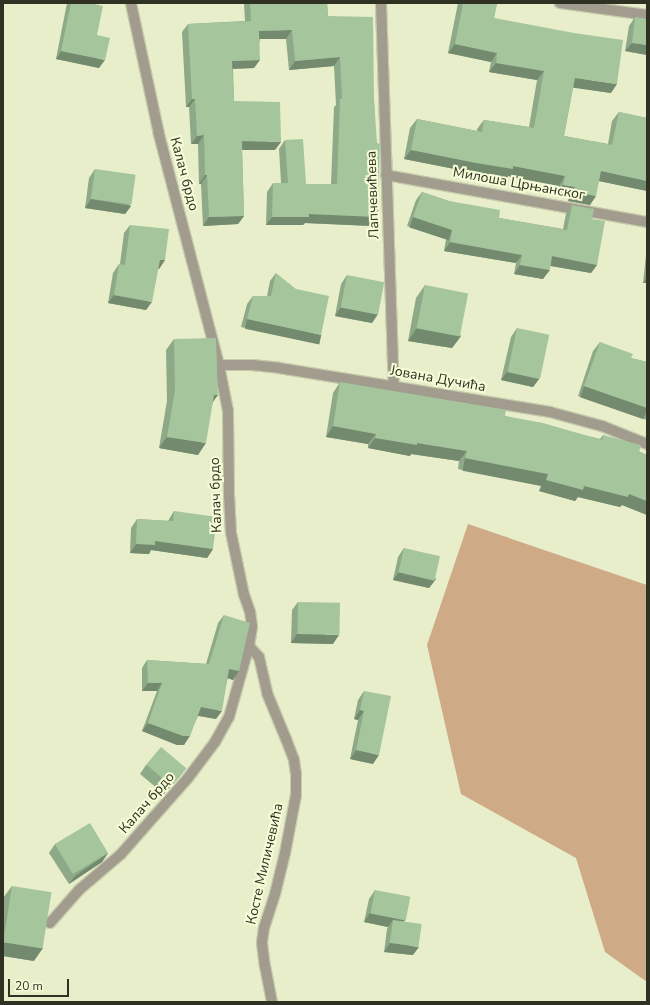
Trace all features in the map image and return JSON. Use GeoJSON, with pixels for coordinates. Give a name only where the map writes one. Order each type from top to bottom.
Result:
{"type":"FeatureCollection","features":[{"type":"Feature","properties":{"kind":"street","name":"Калач брдо"},"geometry":{"type":"LineString","coordinates":[[50,923],[78,890],[121,854],[188,778],[215,742],[229,717],[249,646],[252,626],[231,533],[228,412],[219,365],[158,134],[131,3]]}},
{"type":"Feature","properties":{"kind":"street","name":"Лапчевићева"},"geometry":{"type":"LineString","coordinates":[[381,3],[394,386]]}},
{"type":"Feature","properties":{"kind":"street"},"geometry":{"type":"LineString","coordinates":[[560,3],[647,15]]}},
{"type":"Feature","properties":{"kind":"street","name":"Милоша Црњанског"},"geometry":{"type":"LineString","coordinates":[[386,175],[647,222]]}},
{"type":"Feature","properties":{"kind":"street","name":"Јована Дучића"},"geometry":{"type":"LineString","coordinates":[[219,365],[252,365],[279,368],[550,412],[602,426],[647,444]]}},
{"type":"Feature","properties":{"kind":"street","name":"Косте Миличевића"},"geometry":{"type":"LineString","coordinates":[[249,646],[259,656],[267,693],[289,746],[296,774],[296,795],[285,853],[275,894],[264,928],[262,943],[272,1002]]}},
{"type":"Feature","properties":{"kind":"shaded area"},"geometry":{"type":"Polygon","coordinates":[[[468,524],[647,585],[647,982],[605,952],[576,858],[461,794],[427,645],[468,524]]]}},
{"type":"Feature","properties":{"kind":"building"},"geometry":{"type":"Polygon","coordinates":[[[71,3],[90,3],[103,6],[97,35],[110,38],[105,60],[61,51],[71,3]]]}},
{"type":"Feature","properties":{"kind":"building"},"geometry":{"type":"Polygon","coordinates":[[[250,3],[327,3],[328,16],[373,17],[374,100],[377,143],[380,144],[378,217],[309,214],[309,217],[272,217],[273,183],[288,183],[285,140],[303,139],[306,184],[337,184],[340,99],[342,99],[340,57],[295,61],[292,30],[259,31],[260,60],[232,61],[234,101],[280,102],[281,142],[242,141],[244,216],[209,217],[207,175],[205,175],[204,135],[197,136],[195,99],[192,99],[188,24],[251,21],[250,3]]]}},
{"type":"Feature","properties":{"kind":"building"},"geometry":{"type":"Polygon","coordinates":[[[463,3],[497,3],[494,18],[574,33],[623,40],[617,84],[575,78],[564,136],[612,145],[619,112],[647,118],[647,181],[601,171],[596,196],[574,192],[575,187],[563,185],[565,176],[513,166],[513,169],[476,163],[411,150],[417,119],[482,132],[484,120],[534,128],[544,71],[496,63],[497,53],[455,44],[463,3]]]}},
{"type":"Feature","properties":{"kind":"building"},"geometry":{"type":"Polygon","coordinates":[[[635,17],[647,19],[647,45],[632,43],[635,17]]]}},
{"type":"Feature","properties":{"kind":"building"},"geometry":{"type":"Polygon","coordinates":[[[95,169],[136,175],[131,204],[91,199],[95,169]]]}},
{"type":"Feature","properties":{"kind":"building"},"geometry":{"type":"Polygon","coordinates":[[[422,192],[449,201],[500,210],[499,218],[567,230],[572,205],[594,209],[592,219],[605,221],[597,265],[552,256],[550,270],[520,265],[522,255],[450,242],[452,230],[413,217],[422,192]]]}},
{"type":"Feature","properties":{"kind":"building"},"geometry":{"type":"Polygon","coordinates":[[[130,225],[169,229],[165,260],[160,260],[152,302],[114,295],[119,264],[125,265],[130,225]]]}},
{"type":"Feature","properties":{"kind":"building"},"geometry":{"type":"Polygon","coordinates":[[[276,273],[296,289],[329,296],[321,335],[247,319],[253,296],[271,296],[276,273]]]}},
{"type":"Feature","properties":{"kind":"building"},"geometry":{"type":"Polygon","coordinates":[[[347,275],[384,282],[378,315],[341,307],[347,275]]]}},
{"type":"Feature","properties":{"kind":"building"},"geometry":{"type":"Polygon","coordinates":[[[425,285],[468,293],[460,337],[417,328],[425,285]]]}},
{"type":"Feature","properties":{"kind":"building"},"geometry":{"type":"Polygon","coordinates":[[[517,328],[549,335],[540,379],[508,372],[517,328]]]}},
{"type":"Feature","properties":{"kind":"building"},"geometry":{"type":"Polygon","coordinates":[[[216,338],[218,395],[214,395],[206,443],[167,437],[175,390],[174,339],[216,338]]]}},
{"type":"Feature","properties":{"kind":"building"},"geometry":{"type":"Polygon","coordinates":[[[600,342],[633,354],[631,358],[647,362],[647,408],[584,386],[600,342]]]}},
{"type":"Feature","properties":{"kind":"building"},"geometry":{"type":"Polygon","coordinates":[[[340,382],[506,410],[505,416],[543,423],[602,440],[603,435],[641,445],[639,452],[647,455],[647,501],[629,494],[628,497],[584,486],[583,490],[546,480],[548,474],[465,458],[467,451],[375,438],[376,434],[333,426],[340,382]]]}},
{"type":"Feature","properties":{"kind":"building"},"geometry":{"type":"Polygon","coordinates":[[[174,511],[217,517],[213,549],[155,541],[155,545],[136,544],[137,519],[173,521],[174,511]]]}},
{"type":"Feature","properties":{"kind":"building"},"geometry":{"type":"Polygon","coordinates":[[[404,548],[440,556],[434,581],[398,572],[404,548]]]}},
{"type":"Feature","properties":{"kind":"building"},"geometry":{"type":"Polygon","coordinates":[[[298,602],[340,603],[339,635],[297,634],[298,602]]]}},
{"type":"Feature","properties":{"kind":"building"},"geometry":{"type":"Polygon","coordinates":[[[224,615],[250,623],[239,671],[229,669],[222,711],[201,707],[190,736],[183,736],[148,723],[162,683],[148,683],[147,660],[209,664],[224,615]]]}},
{"type":"Feature","properties":{"kind":"building"},"geometry":{"type":"Polygon","coordinates":[[[364,691],[391,696],[379,755],[356,750],[364,711],[360,710],[364,691]]]}},
{"type":"Feature","properties":{"kind":"building"},"geometry":{"type":"Polygon","coordinates":[[[161,747],[186,768],[171,786],[146,765],[161,747]]]}},
{"type":"Feature","properties":{"kind":"building"},"geometry":{"type":"Polygon","coordinates":[[[90,823],[108,853],[73,874],[55,844],[90,823]]]}},
{"type":"Feature","properties":{"kind":"building"},"geometry":{"type":"Polygon","coordinates":[[[12,886],[52,892],[43,949],[3,942],[12,886]]]}},
{"type":"Feature","properties":{"kind":"building"},"geometry":{"type":"Polygon","coordinates":[[[375,890],[410,897],[406,920],[370,914],[375,890]]]}},
{"type":"Feature","properties":{"kind":"building"},"geometry":{"type":"Polygon","coordinates":[[[393,920],[422,924],[419,947],[390,943],[393,920]]]}}]}
